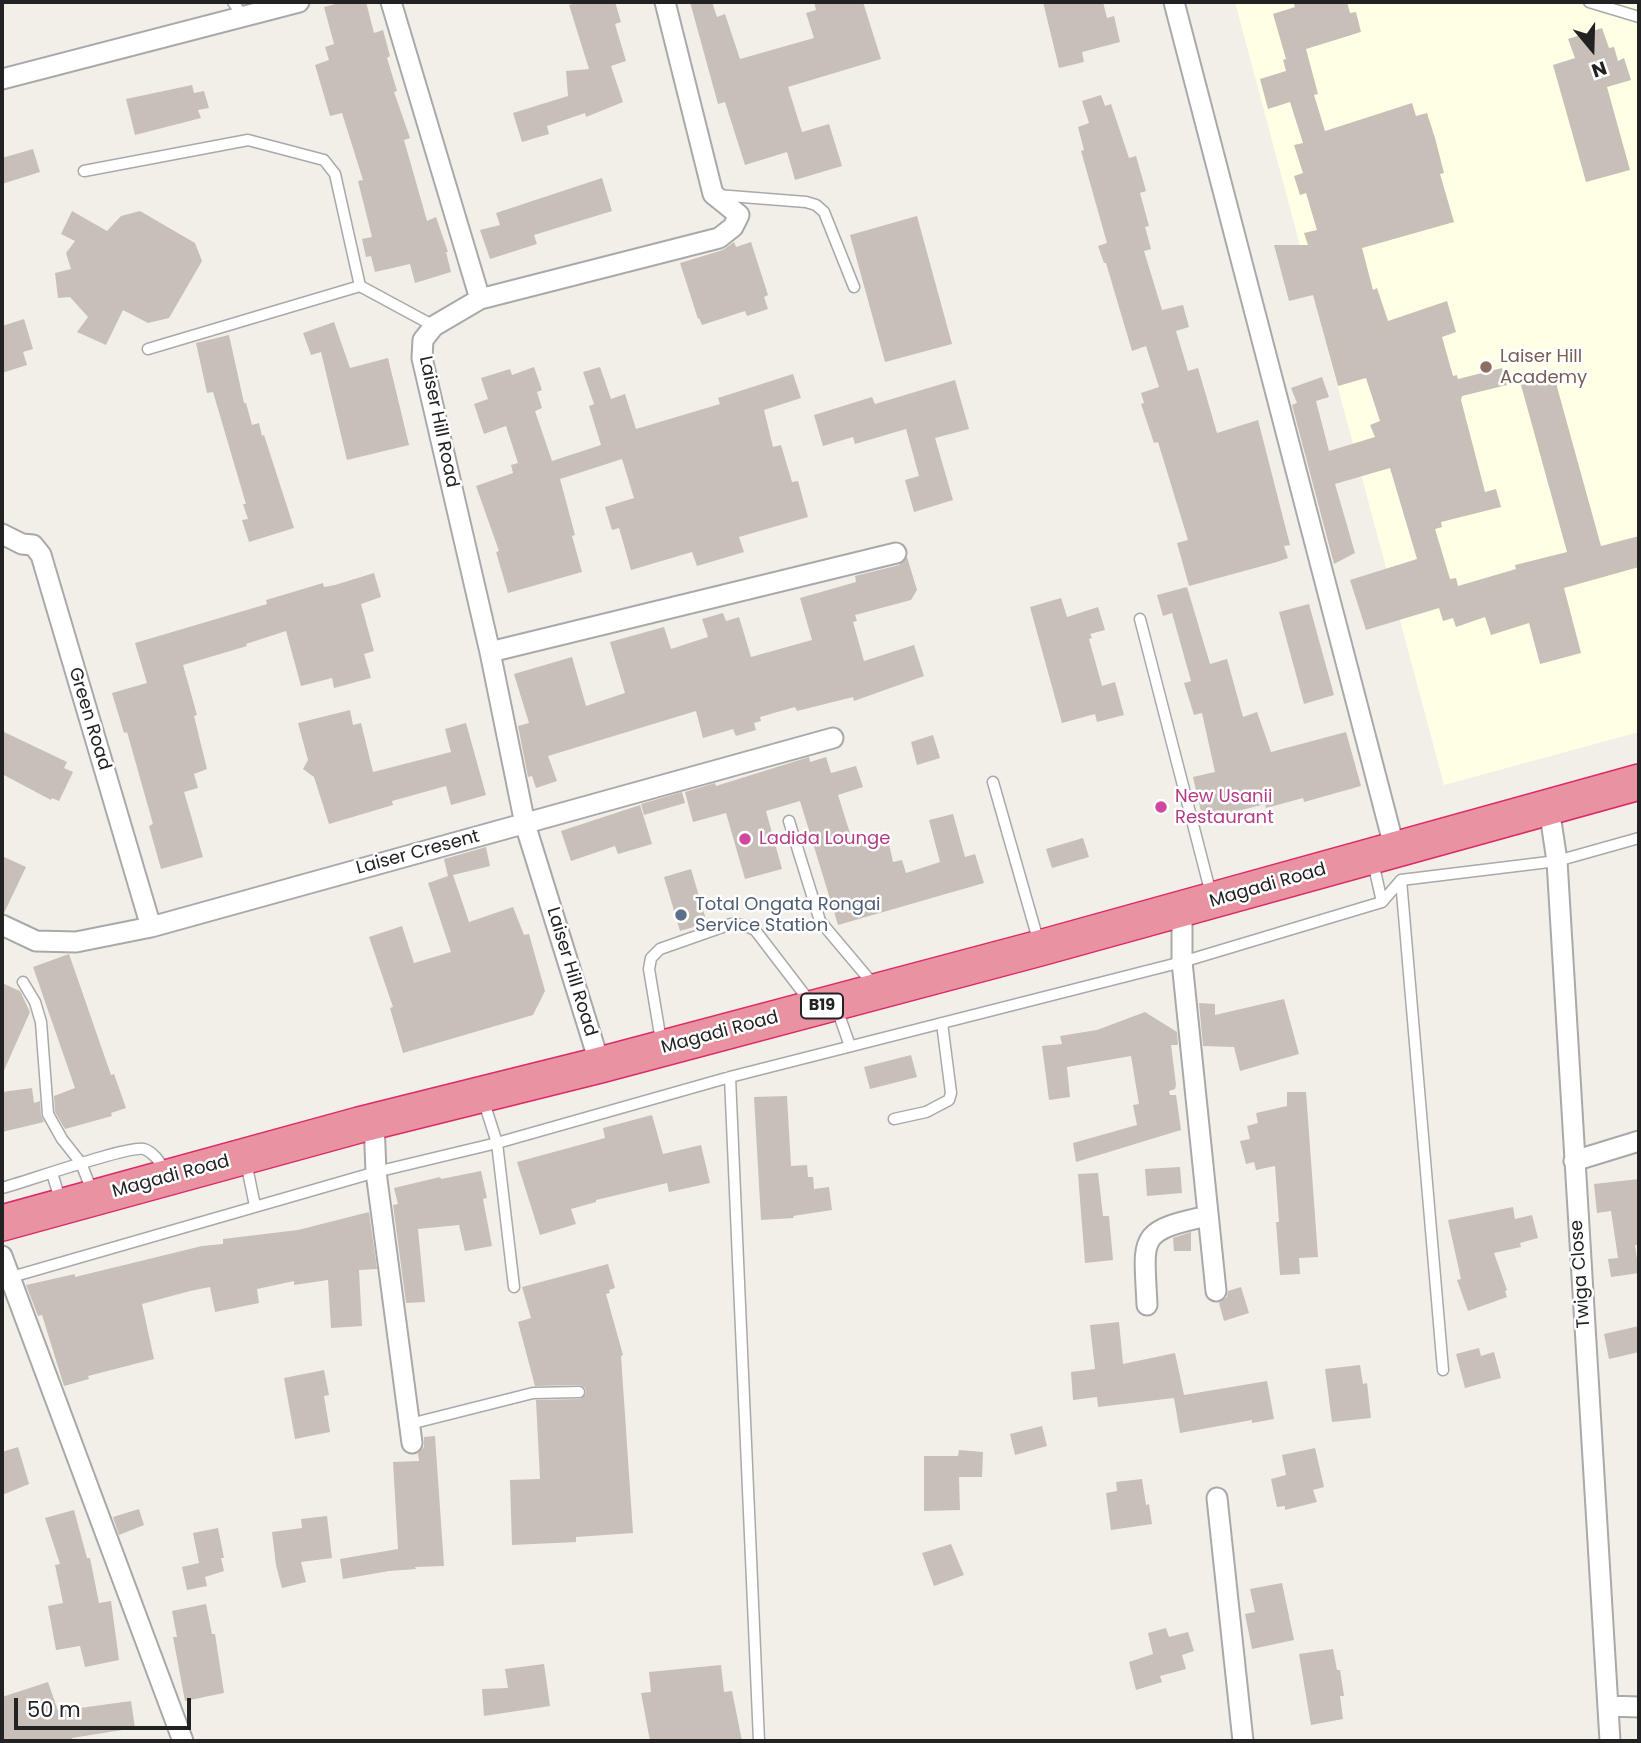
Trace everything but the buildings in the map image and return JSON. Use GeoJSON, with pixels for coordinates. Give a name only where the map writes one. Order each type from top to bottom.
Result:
{"type":"FeatureCollection","features":[{"type":"Feature","properties":{"kind":"highway","name":"Magadi Road"},"geometry":{"type":"LineString","coordinates":[[2,1223],[245,1156],[600,1065],[1197,906],[1389,862],[1549,808],[1639,782]]}},
{"type":"Feature","properties":{"kind":"street"},"geometry":{"type":"LineString","coordinates":[[2,79],[238,9],[299,2]]}},
{"type":"Feature","properties":{"kind":"street"},"geometry":{"type":"LineString","coordinates":[[391,2],[480,299]]}},
{"type":"Feature","properties":{"kind":"street"},"geometry":{"type":"LineString","coordinates":[[434,326],[480,299],[719,238],[733,227],[739,215],[713,194],[666,2]]}},
{"type":"Feature","properties":{"kind":"street"},"geometry":{"type":"LineString","coordinates":[[1174,2],[1389,862]]}},
{"type":"Feature","properties":{"kind":"street","name":"Laiser Hill Road"},"geometry":{"type":"LineString","coordinates":[[434,326],[423,340],[422,358],[490,652],[525,824],[600,1065]]}},
{"type":"Feature","properties":{"kind":"street","name":"Green Road"},"geometry":{"type":"LineString","coordinates":[[2,534],[22,544],[33,545],[41,555],[151,927]]}},
{"type":"Feature","properties":{"kind":"street"},"geometry":{"type":"LineString","coordinates":[[490,652],[897,553]]}},
{"type":"Feature","properties":{"kind":"street","name":"Laiser Cresent"},"geometry":{"type":"LineString","coordinates":[[2,926],[36,941],[76,942],[151,927],[833,738]]}},
{"type":"Feature","properties":{"kind":"street","name":"Twiga Close"},"geometry":{"type":"LineString","coordinates":[[1549,808],[1557,861],[1610,1741]]}},
{"type":"Feature","properties":{"kind":"street"},"geometry":{"type":"LineString","coordinates":[[1197,906],[1182,962],[1216,1292]]}},
{"type":"Feature","properties":{"kind":"street"},"geometry":{"type":"LineString","coordinates":[[374,1122],[376,1172],[411,1434]]}},
{"type":"Feature","properties":{"kind":"street"},"geometry":{"type":"LineString","coordinates":[[1574,1161],[1639,1141]]}},
{"type":"Feature","properties":{"kind":"street"},"geometry":{"type":"LineString","coordinates":[[1147,1305],[1144,1247],[1153,1234],[1173,1224],[1208,1216]]}},
{"type":"Feature","properties":{"kind":"street"},"geometry":{"type":"LineString","coordinates":[[2,1256],[5,1279],[183,1741]]}},
{"type":"Feature","properties":{"kind":"street"},"geometry":{"type":"LineString","coordinates":[[1217,1498],[1243,1741]]}},
{"type":"Feature","properties":{"kind":"street"},"geometry":{"type":"LineString","coordinates":[[1608,1706],[1639,1707]]}},
{"type":"Feature","properties":{"kind":"lane"},"geometry":{"type":"LineString","coordinates":[[1589,2],[1639,17]]}},
{"type":"Feature","properties":{"kind":"lane"},"geometry":{"type":"LineString","coordinates":[[84,171],[248,140],[324,160],[335,174],[360,286]]}},
{"type":"Feature","properties":{"kind":"lane"},"geometry":{"type":"LineString","coordinates":[[713,194],[816,205],[824,212],[854,287]]}},
{"type":"Feature","properties":{"kind":"lane"},"geometry":{"type":"LineString","coordinates":[[148,349],[360,286],[434,326]]}},
{"type":"Feature","properties":{"kind":"lane"},"geometry":{"type":"LineString","coordinates":[[1140,619],[1197,906]]}},
{"type":"Feature","properties":{"kind":"lane"},"geometry":{"type":"LineString","coordinates":[[993,782],[1040,948]]}},
{"type":"Feature","properties":{"kind":"lane"},"geometry":{"type":"LineString","coordinates":[[789,821],[820,921],[879,990]]}},
{"type":"Feature","properties":{"kind":"lane"},"geometry":{"type":"LineString","coordinates":[[1389,862],[1557,861],[1639,838]]}},
{"type":"Feature","properties":{"kind":"lane"},"geometry":{"type":"LineString","coordinates":[[1382,902],[1389,862]]}},
{"type":"Feature","properties":{"kind":"lane"},"geometry":{"type":"LineString","coordinates":[[1382,902],[1389,862]]}},
{"type":"Feature","properties":{"kind":"lane"},"geometry":{"type":"LineString","coordinates":[[1389,862],[1443,1370]]}},
{"type":"Feature","properties":{"kind":"lane"},"geometry":{"type":"LineString","coordinates":[[5,1279],[376,1172],[497,1143],[730,1077],[1182,962],[1382,902]]}},
{"type":"Feature","properties":{"kind":"lane"},"geometry":{"type":"LineString","coordinates":[[662,1048],[649,969],[651,958],[660,949],[731,924],[744,925],[755,930],[825,1005],[850,1046]]}},
{"type":"Feature","properties":{"kind":"lane"},"geometry":{"type":"LineString","coordinates":[[23,982],[35,1002],[41,1022],[48,1114],[62,1139],[81,1163],[79,1202]]}},
{"type":"Feature","properties":{"kind":"lane"},"geometry":{"type":"LineString","coordinates":[[894,1119],[926,1112],[949,1100],[951,1093],[942,1023]]}},
{"type":"Feature","properties":{"kind":"lane"},"geometry":{"type":"LineString","coordinates":[[730,1077],[759,1741]]}},
{"type":"Feature","properties":{"kind":"lane"},"geometry":{"type":"LineString","coordinates":[[482,1095],[497,1143],[514,1287]]}},
{"type":"Feature","properties":{"kind":"lane"},"geometry":{"type":"LineString","coordinates":[[2,1188],[81,1163],[141,1148],[153,1153],[170,1177]]}},
{"type":"Feature","properties":{"kind":"lane"},"geometry":{"type":"LineString","coordinates":[[245,1156],[255,1206]]}},
{"type":"Feature","properties":{"kind":"lane"},"geometry":{"type":"LineString","coordinates":[[52,1173],[79,1202]]}},
{"type":"Feature","properties":{"kind":"lane"},"geometry":{"type":"LineString","coordinates":[[411,1434],[533,1393],[579,1392]]}},
{"type":"Feature","properties":{"kind":"shaded area","name":"Laiser Hill Academy"},"geometry":{"type":"Polygon","coordinates":[[[1235,2],[1639,2],[1639,732],[1444,785],[1235,2]]]}},
{"type":"Feature","properties":{"kind":"place","name":"Laiser Hill Academy"},"geometry":{"type":"Point","coordinates":[1486,367]}},
{"type":"Feature","properties":{"kind":"place","name":"New Usanii Restaurant"},"geometry":{"type":"Point","coordinates":[1161,807]}},
{"type":"Feature","properties":{"kind":"place","name":"Ladida Lounge"},"geometry":{"type":"Point","coordinates":[745,839]}},
{"type":"Feature","properties":{"kind":"place","name":"Total Ongata Rongai Service Station"},"geometry":{"type":"Point","coordinates":[681,915]}}]}
